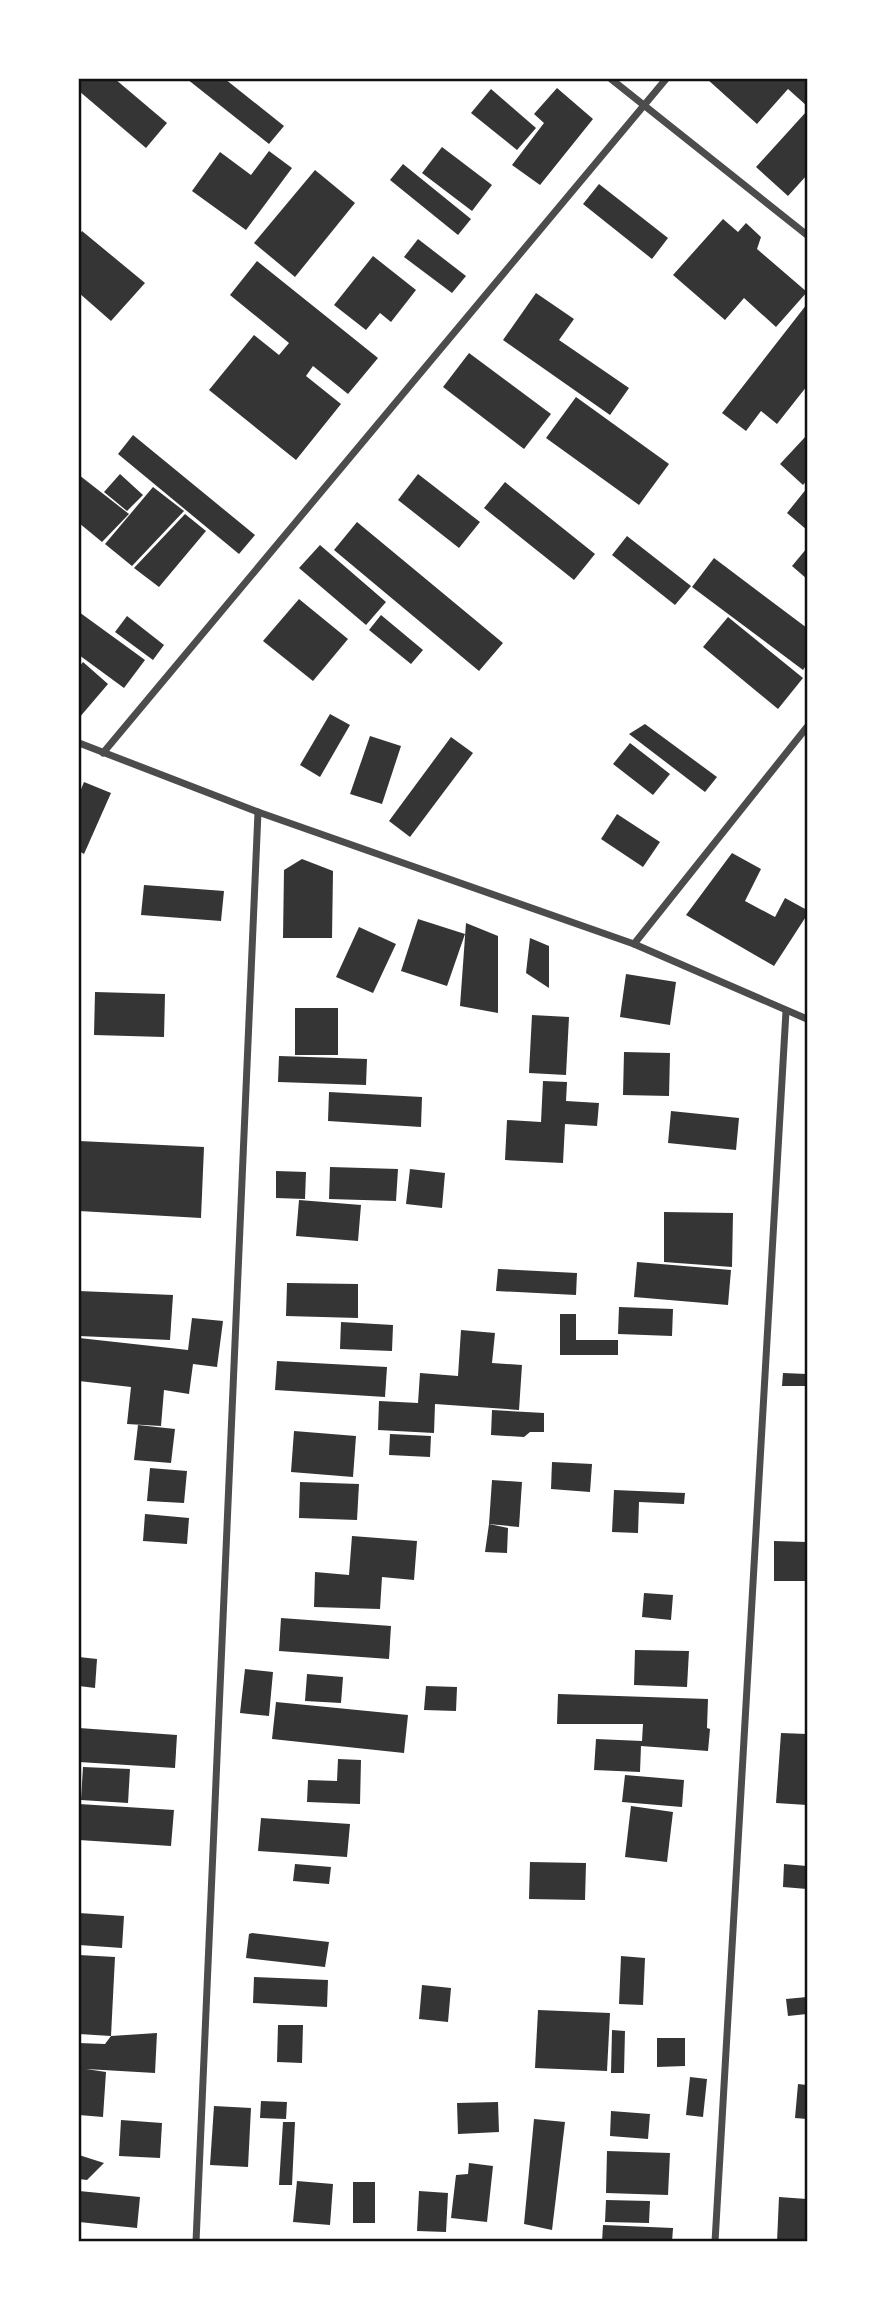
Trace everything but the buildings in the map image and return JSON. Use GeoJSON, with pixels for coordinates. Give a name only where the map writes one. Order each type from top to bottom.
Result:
{"type":"FeatureCollection","features":[{"type":"Feature","properties":{"kind":"street"},"geometry":{"type":"LineString","coordinates":[[611,79],[807,235]]}},
{"type":"Feature","properties":{"kind":"street"},"geometry":{"type":"LineString","coordinates":[[103,753],[666,79]]}},
{"type":"Feature","properties":{"kind":"street"},"geometry":{"type":"LineString","coordinates":[[634,944],[807,727]]}},
{"type":"Feature","properties":{"kind":"street"},"geometry":{"type":"LineString","coordinates":[[79,743],[258,812],[634,944],[807,1019]]}},
{"type":"Feature","properties":{"kind":"street"},"geometry":{"type":"LineString","coordinates":[[195,2242],[258,812]]}},
{"type":"Feature","properties":{"kind":"street"},"geometry":{"type":"LineString","coordinates":[[715,2242],[786,1011]]}}]}
